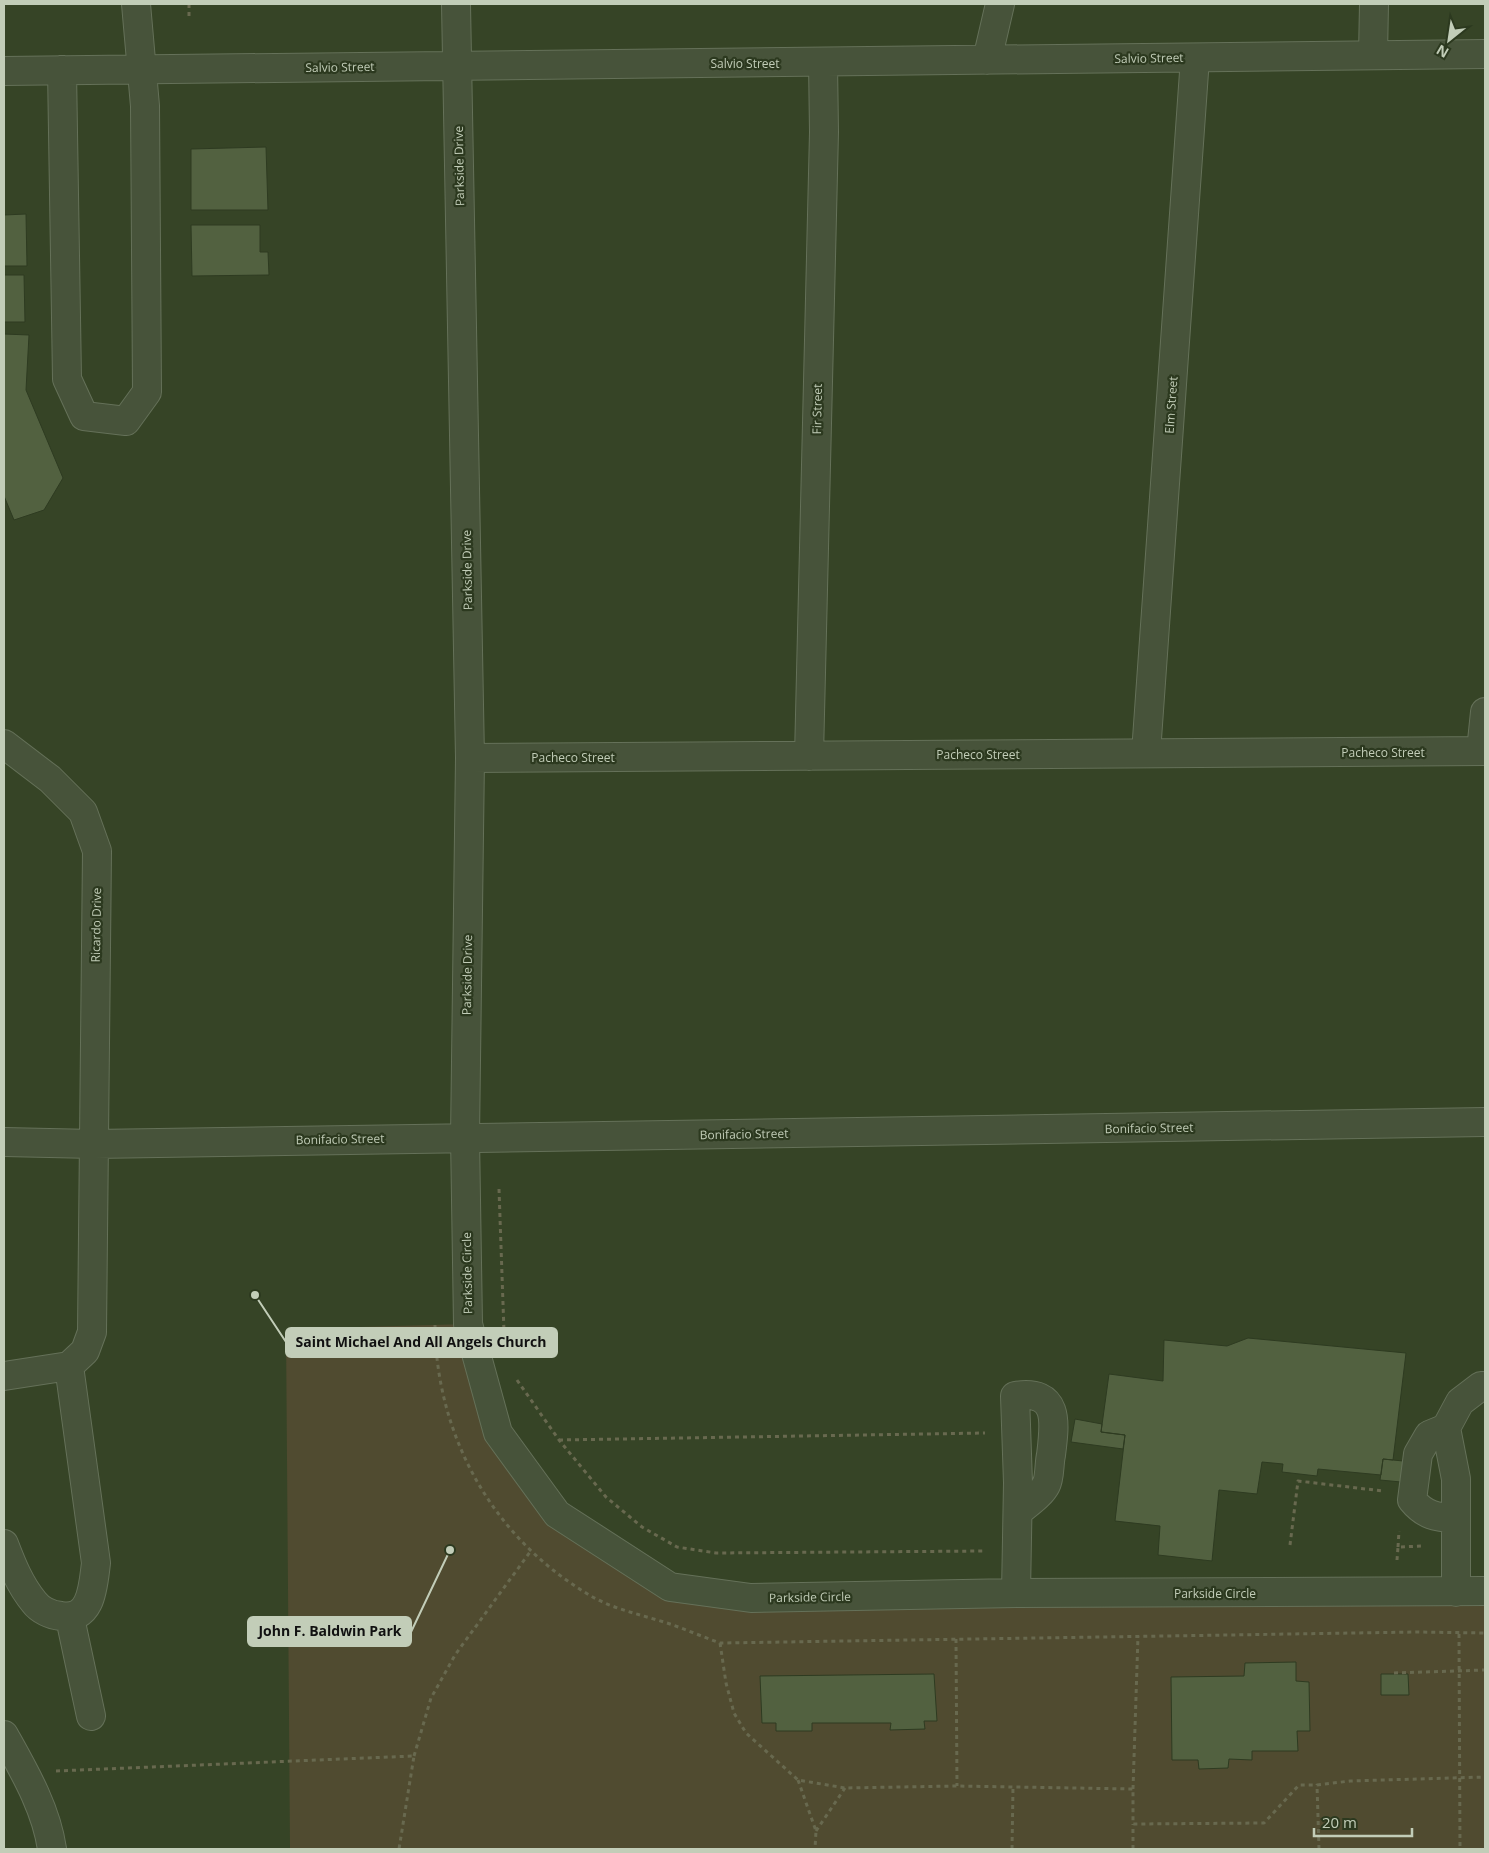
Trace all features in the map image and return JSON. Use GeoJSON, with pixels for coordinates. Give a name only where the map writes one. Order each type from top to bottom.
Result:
{"type":"FeatureCollection","features":[{"type":"Feature","properties":{"kind":"street"},"geometry":{"type":"LineString","coordinates":[[62,70],[66,380],[84,416],[126,421],[147,392],[145,106],[136,4]]}},
{"type":"Feature","properties":{"kind":"street","name":"Parkside Drive"},"geometry":{"type":"LineString","coordinates":[[456,4],[470,758],[465,1137]]}},
{"type":"Feature","properties":{"kind":"street"},"geometry":{"type":"LineString","coordinates":[[987,60],[1000,4]]}},
{"type":"Feature","properties":{"kind":"street"},"geometry":{"type":"LineString","coordinates":[[1373,55],[1374,4]]}},
{"type":"Feature","properties":{"kind":"street","name":"Salvio Street"},"geometry":{"type":"LineString","coordinates":[[4,70],[823,63],[1485,54]]}},
{"type":"Feature","properties":{"kind":"street","name":"Elm Street"},"geometry":{"type":"LineString","coordinates":[[1146,753],[1195,58]]}},
{"type":"Feature","properties":{"kind":"street","name":"Fir Street"},"geometry":{"type":"LineString","coordinates":[[808,756],[824,132],[823,63]]}},
{"type":"Feature","properties":{"kind":"street"},"geometry":{"type":"LineString","coordinates":[[1483,751],[1485,712]]}},
{"type":"Feature","properties":{"kind":"street","name":"Ricardo Drive"},"geometry":{"type":"LineString","coordinates":[[4,744],[50,778],[82,812],[97,851],[92,1332],[85,1352],[69,1366]]}},
{"type":"Feature","properties":{"kind":"street","name":"Pacheco Street"},"geometry":{"type":"LineString","coordinates":[[470,758],[1483,751]]}},
{"type":"Feature","properties":{"kind":"street","name":"Bonifacio Street"},"geometry":{"type":"LineString","coordinates":[[4,1142],[94,1144],[1485,1122]]}},
{"type":"Feature","properties":{"kind":"street","name":"Parkside Circle"},"geometry":{"type":"LineString","coordinates":[[465,1137],[468,1324],[498,1433],[557,1514],[670,1587],[751,1598],[1016,1593],[1485,1591]]}},
{"type":"Feature","properties":{"kind":"street"},"geometry":{"type":"LineString","coordinates":[[4,1376],[69,1366],[96,1563],[92,1594],[81,1613],[70,1618],[52,1615],[36,1604],[19,1582],[4,1544]]}},
{"type":"Feature","properties":{"kind":"street"},"geometry":{"type":"LineString","coordinates":[[1456,1532],[1421,1511],[1412,1500],[1418,1454],[1429,1435],[1446,1428],[1460,1402],[1483,1386]]}},
{"type":"Feature","properties":{"kind":"street"},"geometry":{"type":"LineString","coordinates":[[1016,1593],[1018,1512],[1015,1396],[1032,1393],[1047,1402],[1053,1412],[1054,1431],[1046,1485],[1018,1512]]}},
{"type":"Feature","properties":{"kind":"street"},"geometry":{"type":"LineString","coordinates":[[1446,1428],[1456,1479],[1456,1592]]}},
{"type":"Feature","properties":{"kind":"street"},"geometry":{"type":"LineString","coordinates":[[70,1618],[91,1716]]}},
{"type":"Feature","properties":{"kind":"street"},"geometry":{"type":"LineString","coordinates":[[4,1735],[25,1772],[48,1826],[52,1849]]}},
{"type":"Feature","properties":{"kind":"path"},"geometry":{"type":"LineString","coordinates":[[188,4],[189,18]]}},
{"type":"Feature","properties":{"kind":"path"},"geometry":{"type":"LineString","coordinates":[[499,1186],[504,1342]]}},
{"type":"Feature","properties":{"kind":"path"},"geometry":{"type":"LineString","coordinates":[[514,1375],[559,1440],[606,1497],[642,1527],[677,1547],[716,1553],[1017,1551]]}},
{"type":"Feature","properties":{"kind":"path"},"geometry":{"type":"LineString","coordinates":[[559,1440],[984,1434],[1016,1429]]}},
{"type":"Feature","properties":{"kind":"path"},"geometry":{"type":"LineString","coordinates":[[1290,1545],[1298,1481],[1392,1492]]}},
{"type":"Feature","properties":{"kind":"path"},"geometry":{"type":"LineString","coordinates":[[1397,1566],[1398,1547],[1456,1532]]}},
{"type":"Feature","properties":{"kind":"path"},"geometry":{"type":"LineString","coordinates":[[399,1849],[414,1756],[431,1698],[455,1655],[530,1552],[587,1594],[627,1613],[667,1623],[720,1643],[1418,1632],[1485,1633]]}},
{"type":"Feature","properties":{"kind":"path"},"geometry":{"type":"LineString","coordinates":[[1459,1634],[1458,1777],[1460,1849]]}},
{"type":"Feature","properties":{"kind":"path"},"geometry":{"type":"LineString","coordinates":[[1133,1849],[1138,1636]]}},
{"type":"Feature","properties":{"kind":"path"},"geometry":{"type":"LineString","coordinates":[[956,1639],[957,1786]]}},
{"type":"Feature","properties":{"kind":"path"},"geometry":{"type":"LineString","coordinates":[[720,1643],[726,1683],[738,1720],[746,1733],[798,1780],[816,1831],[815,1849]]}},
{"type":"Feature","properties":{"kind":"path"},"geometry":{"type":"LineString","coordinates":[[1394,1673],[1485,1670]]}},
{"type":"Feature","properties":{"kind":"path"},"geometry":{"type":"LineString","coordinates":[[25,1772],[414,1756]]}},
{"type":"Feature","properties":{"kind":"path"},"geometry":{"type":"LineString","coordinates":[[1134,1824],[1264,1822],[1299,1785],[1350,1781],[1485,1777]]}},
{"type":"Feature","properties":{"kind":"path"},"geometry":{"type":"LineString","coordinates":[[798,1780],[845,1788],[957,1786],[1133,1790]]}},
{"type":"Feature","properties":{"kind":"path"},"geometry":{"type":"LineString","coordinates":[[1317,1785],[1319,1849]]}},
{"type":"Feature","properties":{"kind":"path"},"geometry":{"type":"LineString","coordinates":[[1012,1787],[1012,1849]]}},
{"type":"Feature","properties":{"kind":"path"},"geometry":{"type":"LineString","coordinates":[[816,1831],[845,1788]]}},
{"type":"Feature","properties":{"kind":"shaded area"},"geometry":{"type":"Polygon","coordinates":[[[468,1324],[498,1433],[557,1514],[670,1587],[1485,1591],[1485,1849],[290,1849],[286,1329],[468,1324]]]}},
{"type":"Feature","properties":{"kind":"building"},"geometry":{"type":"Polygon","coordinates":[[[266,147],[268,210],[191,210],[191,149],[266,147]]]}},
{"type":"Feature","properties":{"kind":"building"},"geometry":{"type":"Polygon","coordinates":[[[26,214],[27,266],[4,266],[4,215],[26,214]]]}},
{"type":"Feature","properties":{"kind":"building"},"geometry":{"type":"Polygon","coordinates":[[[191,225],[260,225],[260,252],[268,252],[269,275],[192,276],[191,225]]]}},
{"type":"Feature","properties":{"kind":"building"},"geometry":{"type":"Polygon","coordinates":[[[4,275],[24,275],[25,322],[4,322],[4,275]]]}},
{"type":"Feature","properties":{"kind":"building"},"geometry":{"type":"Polygon","coordinates":[[[4,334],[29,335],[26,390],[63,478],[44,510],[14,520],[4,496],[4,334]]]}},
{"type":"Feature","properties":{"kind":"building"},"geometry":{"type":"Polygon","coordinates":[[[1248,1338],[1406,1353],[1393,1460],[1383,1459],[1381,1475],[1318,1469],[1317,1476],[1282,1472],[1283,1464],[1262,1462],[1257,1494],[1219,1490],[1212,1561],[1158,1555],[1160,1526],[1115,1521],[1125,1435],[1101,1432],[1109,1374],[1163,1381],[1164,1340],[1227,1346],[1248,1338]]]}},
{"type":"Feature","properties":{"kind":"building"},"geometry":{"type":"Polygon","coordinates":[[[1075,1419],[1102,1424],[1101,1432],[1125,1435],[1123,1449],[1071,1442],[1075,1419]]]}},
{"type":"Feature","properties":{"kind":"building"},"geometry":{"type":"Polygon","coordinates":[[[1383,1459],[1403,1461],[1401,1482],[1380,1480],[1383,1459]]]}},
{"type":"Feature","properties":{"kind":"building"},"geometry":{"type":"Polygon","coordinates":[[[1296,1662],[1296,1681],[1309,1682],[1310,1731],[1297,1731],[1298,1751],[1252,1751],[1252,1760],[1229,1759],[1228,1768],[1199,1769],[1198,1760],[1172,1760],[1171,1677],[1244,1676],[1245,1663],[1296,1662]]]}},
{"type":"Feature","properties":{"kind":"building"},"geometry":{"type":"Polygon","coordinates":[[[934,1674],[937,1721],[924,1721],[925,1729],[890,1730],[891,1723],[812,1723],[812,1731],[776,1731],[776,1723],[762,1723],[760,1676],[934,1674]]]}},
{"type":"Feature","properties":{"kind":"building"},"geometry":{"type":"Polygon","coordinates":[[[1381,1674],[1408,1674],[1409,1695],[1381,1695],[1381,1674]]]}},
{"type":"Feature","properties":{"kind":"place","name":"Saint Michael And All Angels Church"},"geometry":{"type":"Point","coordinates":[255,1295]}},
{"type":"Feature","properties":{"kind":"place","name":"John F. Baldwin Park"},"geometry":{"type":"Point","coordinates":[450,1550]}}]}
